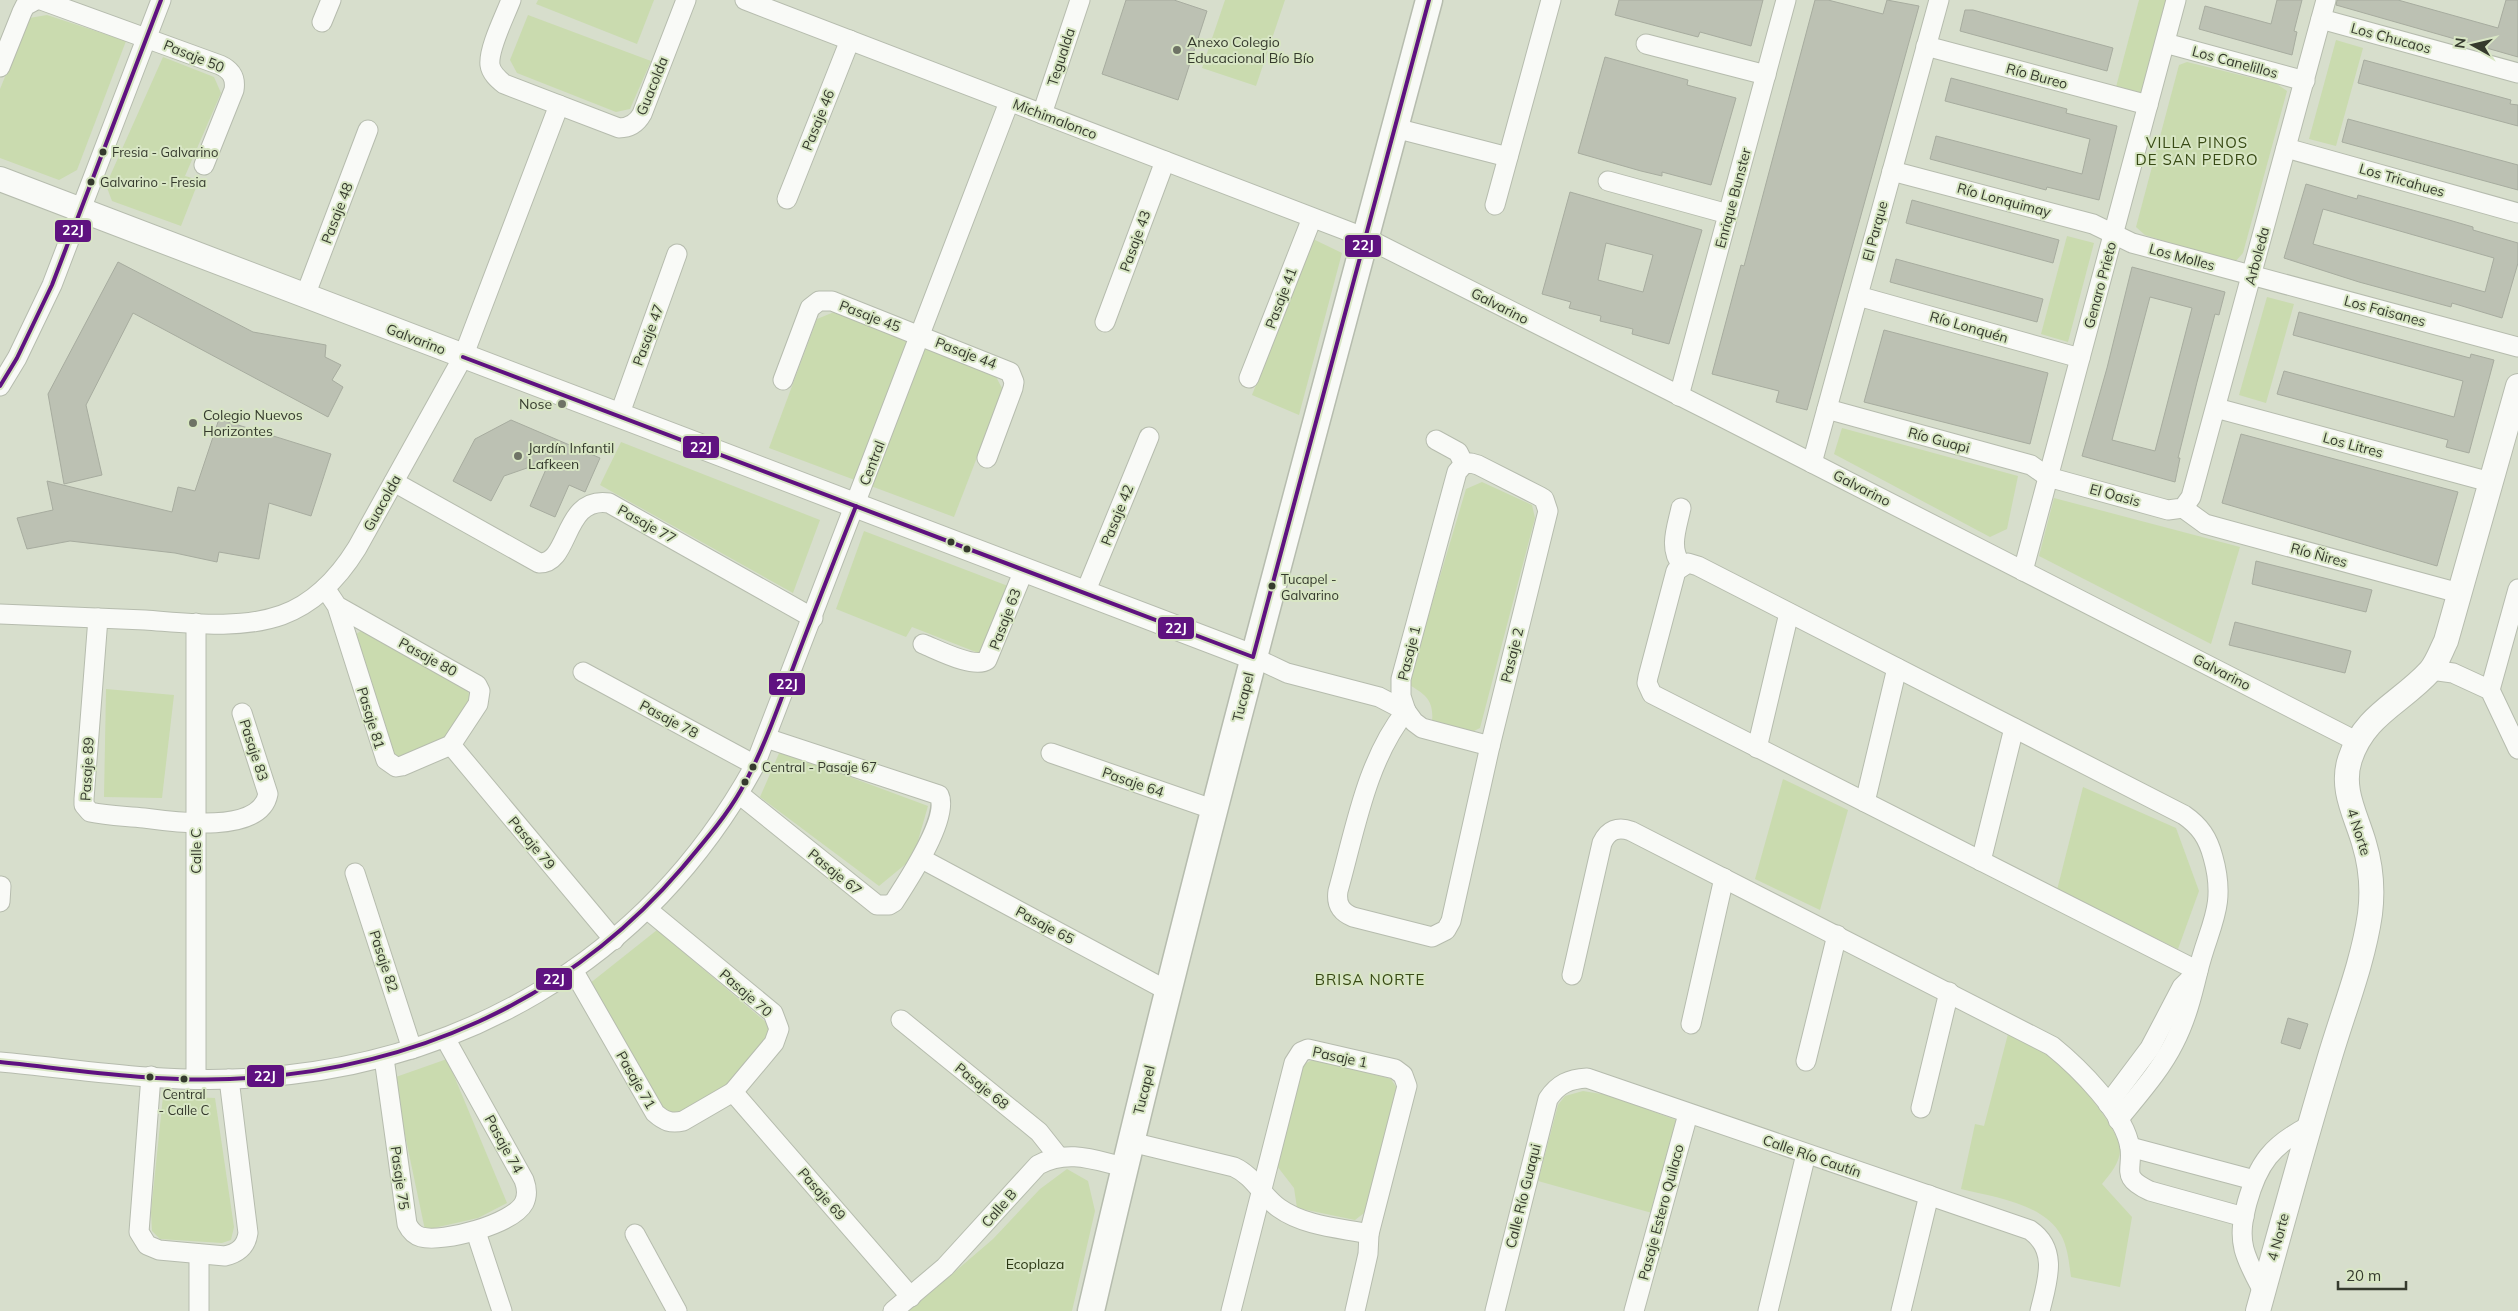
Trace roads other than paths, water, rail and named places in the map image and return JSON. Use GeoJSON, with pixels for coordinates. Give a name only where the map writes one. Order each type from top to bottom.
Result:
{"type":"FeatureCollection","features":[{"type":"Feature","properties":{"kind":"main road","name":"Tucapel"},"geometry":{"type":"LineString","coordinates":[[1091,1311],[1124,1167],[1253,657],[1429,0]]}},
{"type":"Feature","properties":{"kind":"street"},"geometry":{"type":"LineString","coordinates":[[0,67],[25,6],[36,0]]}},
{"type":"Feature","properties":{"kind":"street","name":"Pasaje 50"},"geometry":{"type":"LineString","coordinates":[[41,0],[226,67],[233,75],[234,90],[204,165]]}},
{"type":"Feature","properties":{"kind":"street"},"geometry":{"type":"LineString","coordinates":[[0,386],[18,358],[39,316],[82,210],[161,0]]}},
{"type":"Feature","properties":{"kind":"street"},"geometry":{"type":"LineString","coordinates":[[322,22],[330,0]]}},
{"type":"Feature","properties":{"kind":"street","name":"Guacolda"},"geometry":{"type":"LineString","coordinates":[[511,0],[492,51],[490,64],[492,71],[504,84],[619,128],[631,126],[638,121],[686,0]]}},
{"type":"Feature","properties":{"kind":"street","name":"Michimalonco"},"geometry":{"type":"LineString","coordinates":[[744,0],[1366,238]]}},
{"type":"Feature","properties":{"kind":"street","name":"Tegualda"},"geometry":{"type":"LineString","coordinates":[[1042,114],[1080,0]]}},
{"type":"Feature","properties":{"kind":"street"},"geometry":{"type":"LineString","coordinates":[[1495,205],[1551,0]]}},
{"type":"Feature","properties":{"kind":"street","name":"Enrique Bunster"},"geometry":{"type":"LineString","coordinates":[[1679,396],[1786,0]]}},
{"type":"Feature","properties":{"kind":"street","name":"El Parque"},"geometry":{"type":"LineString","coordinates":[[1812,463],[1939,0]]}},
{"type":"Feature","properties":{"kind":"street","name":"Genaro Prieto"},"geometry":{"type":"LineString","coordinates":[[2023,571],[2176,0]]}},
{"type":"Feature","properties":{"kind":"street","name":"Arboleda"},"geometry":{"type":"LineString","coordinates":[[2183,508],[2191,497],[2326,0]]}},
{"type":"Feature","properties":{"kind":"street","name":"Los Chucaos"},"geometry":{"type":"LineString","coordinates":[[2321,19],[2518,73]]}},
{"type":"Feature","properties":{"kind":"street","name":"Pasaje 46"},"geometry":{"type":"LineString","coordinates":[[787,199],[850,40]]}},
{"type":"Feature","properties":{"kind":"street","name":"Los Canelillos"},"geometry":{"type":"LineString","coordinates":[[2165,43],[2305,81]]}},
{"type":"Feature","properties":{"kind":"street"},"geometry":{"type":"LineString","coordinates":[[1646,44],[1766,75]]}},
{"type":"Feature","properties":{"kind":"street","name":"Río Bureo"},"geometry":{"type":"LineString","coordinates":[[1926,46],[2148,105]]}},
{"type":"Feature","properties":{"kind":"street","name":"Central"},"geometry":{"type":"LineString","coordinates":[[0,1062],[151,1076],[229,1079],[312,1072],[384,1058],[445,1038],[490,1019],[573,970],[614,940],[648,910],[693,857],[739,794],[755,765],[1010,102]]}},
{"type":"Feature","properties":{"kind":"street","name":"Guacolda"},"geometry":{"type":"LineString","coordinates":[[0,614],[196,623],[254,621],[282,615],[326,588],[347,564],[463,357],[559,105]]}},
{"type":"Feature","properties":{"kind":"street"},"geometry":{"type":"LineString","coordinates":[[1395,128],[1508,157]]}},
{"type":"Feature","properties":{"kind":"street","name":"Pasaje 48"},"geometry":{"type":"LineString","coordinates":[[305,296],[368,130]]}},
{"type":"Feature","properties":{"kind":"street","name":"Los Tricahues"},"geometry":{"type":"LineString","coordinates":[[2286,148],[2518,213]]}},
{"type":"Feature","properties":{"kind":"street","name":"Pasaje 43"},"geometry":{"type":"LineString","coordinates":[[1105,322],[1165,161]]}},
{"type":"Feature","properties":{"kind":"street","name":"Río Lonquimay"},"geometry":{"type":"LineString","coordinates":[[1892,171],[2093,224],[2113,234]]}},
{"type":"Feature","properties":{"kind":"street","name":"Galvarino"},"geometry":{"type":"LineString","coordinates":[[0,179],[1253,657]]}},
{"type":"Feature","properties":{"kind":"street"},"geometry":{"type":"LineString","coordinates":[[1608,181],[1728,214]]}},
{"type":"Feature","properties":{"kind":"street","name":"Pasaje 41"},"geometry":{"type":"LineString","coordinates":[[1249,378],[1312,218]]}},
{"type":"Feature","properties":{"kind":"street","name":"Los Molles"},"geometry":{"type":"LineString","coordinates":[[2113,234],[2132,243],[2252,275]]}},
{"type":"Feature","properties":{"kind":"street","name":"Galvarino"},"geometry":{"type":"LineString","coordinates":[[1366,238],[2356,741]]}},
{"type":"Feature","properties":{"kind":"street","name":"Pasaje 47"},"geometry":{"type":"LineString","coordinates":[[619,416],[677,254]]}},
{"type":"Feature","properties":{"kind":"street","name":"Los Faisanes"},"geometry":{"type":"LineString","coordinates":[[2252,275],[2518,347]]}},
{"type":"Feature","properties":{"kind":"street","name":"Río Lonquén"},"geometry":{"type":"LineString","coordinates":[[1858,296],[2080,358]]}},
{"type":"Feature","properties":{"kind":"street","name":"Pasaje 45"},"geometry":{"type":"LineString","coordinates":[[783,380],[810,308],[819,301],[832,301],[920,335]]}},
{"type":"Feature","properties":{"kind":"street","name":"Pasaje 44"},"geometry":{"type":"LineString","coordinates":[[920,335],[1007,368],[1013,376],[1013,388],[987,458]]}},
{"type":"Feature","properties":{"kind":"street","name":"4 Norte"},"geometry":{"type":"LineString","coordinates":[[2261,1301],[2360,956],[2370,915],[2372,880],[2368,859],[2350,806],[2346,773],[2356,741],[2374,718],[2431,670],[2446,641],[2518,386]]}},
{"type":"Feature","properties":{"kind":"street","name":"Los Litres"},"geometry":{"type":"LineString","coordinates":[[2216,408],[2490,482]]}},
{"type":"Feature","properties":{"kind":"street","name":"Río Guapi"},"geometry":{"type":"LineString","coordinates":[[1827,409],[2031,465],[2048,477]]}},
{"type":"Feature","properties":{"kind":"street","name":"Pasaje 42"},"geometry":{"type":"LineString","coordinates":[[1085,593],[1149,437]]}},
{"type":"Feature","properties":{"kind":"street"},"geometry":{"type":"LineString","coordinates":[[1436,440],[1458,452],[1464,464]]}},
{"type":"Feature","properties":{"kind":"street","name":"Pasaje 1"},"geometry":{"type":"LineString","coordinates":[[1406,711],[1401,696],[1401,679],[1457,472],[1464,464]]}},
{"type":"Feature","properties":{"kind":"street","name":"Pasaje 2"},"geometry":{"type":"LineString","coordinates":[[1406,711],[1392,729],[1368,784],[1338,891],[1338,902],[1343,912],[1353,917],[1426,936],[1442,934],[1451,921],[1490,746],[1548,511],[1544,499],[1539,496],[1478,465],[1464,464]]}},
{"type":"Feature","properties":{"kind":"street","name":"El Oasis"},"geometry":{"type":"LineString","coordinates":[[2048,477],[2168,510],[2183,508]]}},
{"type":"Feature","properties":{"kind":"street","name":"Pasaje 77"},"geometry":{"type":"LineString","coordinates":[[394,482],[544,563],[553,557],[577,514],[584,507],[592,503],[608,503],[813,618]]}},
{"type":"Feature","properties":{"kind":"street"},"geometry":{"type":"LineString","coordinates":[[1681,508],[1674,548],[1676,556],[1682,565]]}},
{"type":"Feature","properties":{"kind":"street","name":"Río Ñires"},"geometry":{"type":"LineString","coordinates":[[2183,508],[2205,524],[2459,593]]}},
{"type":"Feature","properties":{"kind":"street"},"geometry":{"type":"LineString","coordinates":[[2118,1120],[2157,1072],[2174,1043],[2190,1005],[2198,971],[2215,920],[2219,893],[2212,851],[2201,830],[2184,815],[1698,566],[1688,563],[1682,565],[1676,571],[1648,677],[1649,690],[1657,697],[2198,971]]}},
{"type":"Feature","properties":{"kind":"street","name":"Pasaje 63"},"geometry":{"type":"LineString","coordinates":[[923,644],[972,663],[983,663],[987,660],[1024,570]]}},
{"type":"Feature","properties":{"kind":"street","name":"Pasaje 80"},"geometry":{"type":"LineString","coordinates":[[326,588],[337,606],[476,685],[480,691],[478,704],[451,746]]}},
{"type":"Feature","properties":{"kind":"street"},"geometry":{"type":"LineString","coordinates":[[2490,690],[2518,589]]}},
{"type":"Feature","properties":{"kind":"street","name":"Pasaje 81"},"geometry":{"type":"LineString","coordinates":[[337,606],[386,760],[396,766],[402,766],[451,746]]}},
{"type":"Feature","properties":{"kind":"street"},"geometry":{"type":"LineString","coordinates":[[1757,748],[1790,613]]}},
{"type":"Feature","properties":{"kind":"street","name":"Pasaje 89"},"geometry":{"type":"LineString","coordinates":[[98,618],[84,804],[90,812],[95,813],[196,824]]}},
{"type":"Feature","properties":{"kind":"street","name":"Calle C"},"geometry":{"type":"LineString","coordinates":[[196,623],[196,1079]]}},
{"type":"Feature","properties":{"kind":"street"},"geometry":{"type":"LineString","coordinates":[[1253,657],[1287,674],[1379,696],[1406,711],[1422,728],[1490,746]]}},
{"type":"Feature","properties":{"kind":"street"},"geometry":{"type":"LineString","coordinates":[[1865,802],[1897,668]]}},
{"type":"Feature","properties":{"kind":"street"},"geometry":{"type":"LineString","coordinates":[[2431,670],[2453,673],[2490,690],[2518,748]]}},
{"type":"Feature","properties":{"kind":"street","name":"Pasaje 78"},"geometry":{"type":"LineString","coordinates":[[582,672],[755,765]]}},
{"type":"Feature","properties":{"kind":"street","name":"Pasaje 83"},"geometry":{"type":"LineString","coordinates":[[196,824],[233,820],[259,810],[266,801],[266,788],[242,713]]}},
{"type":"Feature","properties":{"kind":"street"},"geometry":{"type":"LineString","coordinates":[[1981,861],[2014,728]]}},
{"type":"Feature","properties":{"kind":"street","name":"Pasaje 67"},"geometry":{"type":"LineString","coordinates":[[739,794],[877,905],[889,905],[894,902],[922,859],[942,807],[939,795],[766,738]]}},
{"type":"Feature","properties":{"kind":"street","name":"Pasaje 79"},"geometry":{"type":"LineString","coordinates":[[451,746],[614,940]]}},
{"type":"Feature","properties":{"kind":"street","name":"Pasaje 64"},"geometry":{"type":"LineString","coordinates":[[1051,753],[1215,810]]}},
{"type":"Feature","properties":{"kind":"street"},"geometry":{"type":"LineString","coordinates":[[1572,975],[1602,843],[1613,830],[1625,829],[1631,831],[2052,1046],[2084,1074],[2118,1120],[2130,1147],[2130,1172],[2133,1180],[2150,1191],[2244,1217]]}},
{"type":"Feature","properties":{"kind":"street","name":"Pasaje 65"},"geometry":{"type":"LineString","coordinates":[[922,859],[1168,992]]}},
{"type":"Feature","properties":{"kind":"street","name":"Pasaje 82"},"geometry":{"type":"LineString","coordinates":[[355,873],[412,1049]]}},
{"type":"Feature","properties":{"kind":"street"},"geometry":{"type":"LineString","coordinates":[[1691,1024],[1724,878]]}},
{"type":"Feature","properties":{"kind":"street","name":"Pasaje 70"},"geometry":{"type":"LineString","coordinates":[[648,910],[773,1014],[777,1020],[779,1029],[774,1043],[733,1092]]}},
{"type":"Feature","properties":{"kind":"street"},"geometry":{"type":"LineString","coordinates":[[1806,1061],[1837,935]]}},
{"type":"Feature","properties":{"kind":"street","name":"Pasaje 71"},"geometry":{"type":"LineString","coordinates":[[573,970],[655,1113],[660,1118],[675,1123],[683,1121],[733,1092]]}},
{"type":"Feature","properties":{"kind":"street"},"geometry":{"type":"LineString","coordinates":[[2108,1104],[2150,1048],[2182,987],[2198,971]]}},
{"type":"Feature","properties":{"kind":"street"},"geometry":{"type":"LineString","coordinates":[[1921,1108],[1949,992]]}},
{"type":"Feature","properties":{"kind":"street","name":"Pasaje 68"},"geometry":{"type":"LineString","coordinates":[[901,1020],[1039,1132],[1058,1156]]}},
{"type":"Feature","properties":{"kind":"street","name":"Pasaje 74"},"geometry":{"type":"LineString","coordinates":[[445,1038],[527,1188],[524,1202],[516,1211],[476,1232]]}},
{"type":"Feature","properties":{"kind":"street","name":"Pasaje 1"},"geometry":{"type":"LineString","coordinates":[[1231,1311],[1294,1064],[1302,1052],[1316,1050],[1394,1069],[1406,1080],[1406,1094],[1369,1234],[1368,1254],[1355,1311]]}},
{"type":"Feature","properties":{"kind":"street","name":"Pasaje 75"},"geometry":{"type":"LineString","coordinates":[[384,1058],[407,1224],[414,1234],[428,1238],[476,1232]]}},
{"type":"Feature","properties":{"kind":"street"},"geometry":{"type":"LineString","coordinates":[[151,1076],[139,1232],[143,1240],[153,1248],[199,1254],[232,1255],[243,1247],[248,1234],[229,1079]]}},
{"type":"Feature","properties":{"kind":"street","name":"Calle Río Cautín"},"geometry":{"type":"LineString","coordinates":[[1560,1085],[1569,1081],[1587,1078],[2030,1230],[2042,1240],[2049,1258],[2047,1280],[2040,1311]]}},
{"type":"Feature","properties":{"kind":"street","name":"Calle Río Guaqui"},"geometry":{"type":"LineString","coordinates":[[1495,1311],[1545,1108],[1548,1099],[1560,1085]]}},
{"type":"Feature","properties":{"kind":"street","name":"Pasaje 69"},"geometry":{"type":"LineString","coordinates":[[733,1092],[911,1297]]}},
{"type":"Feature","properties":{"kind":"street","name":"Pasaje Estero Quilaco"},"geometry":{"type":"LineString","coordinates":[[1634,1311],[1688,1114]]}},
{"type":"Feature","properties":{"kind":"street"},"geometry":{"type":"LineString","coordinates":[[2261,1301],[2244,1248],[2242,1227],[2254,1180],[2258,1169],[2272,1151],[2294,1134],[2310,1126]]}},
{"type":"Feature","properties":{"kind":"street"},"geometry":{"type":"LineString","coordinates":[[1131,1142],[1234,1167],[1249,1176],[1270,1200],[1290,1214],[1369,1234]]}},
{"type":"Feature","properties":{"kind":"street"},"geometry":{"type":"LineString","coordinates":[[2130,1147],[2254,1180]]}},
{"type":"Feature","properties":{"kind":"street"},"geometry":{"type":"LineString","coordinates":[[1768,1311],[1806,1154]]}},
{"type":"Feature","properties":{"kind":"street","name":"Calle B"},"geometry":{"type":"LineString","coordinates":[[893,1311],[911,1297],[976,1234],[1038,1165],[1058,1156],[1078,1156],[1124,1167]]}},
{"type":"Feature","properties":{"kind":"street"},"geometry":{"type":"LineString","coordinates":[[1900,1311],[1928,1196]]}},
{"type":"Feature","properties":{"kind":"street"},"geometry":{"type":"LineString","coordinates":[[476,1232],[502,1311]]}},
{"type":"Feature","properties":{"kind":"street"},"geometry":{"type":"LineString","coordinates":[[636,1234],[678,1311]]}},
{"type":"Feature","properties":{"kind":"street"},"geometry":{"type":"LineString","coordinates":[[199,1254],[199,1311]]}},
{"type":"Feature","properties":{"kind":"place","name":"Anexo Colegio Educacional Bío Bío"},"geometry":{"type":"Point","coordinates":[1177,50]}},
{"type":"Feature","properties":{"kind":"place","name":"Fresia - Galvarino"},"geometry":{"type":"Point","coordinates":[103,152]}},
{"type":"Feature","properties":{"kind":"place","name":"Galvarino - Fresia"},"geometry":{"type":"Point","coordinates":[91,182]}},
{"type":"Feature","properties":{"kind":"place","name":"Nose"},"geometry":{"type":"Point","coordinates":[562,404]}},
{"type":"Feature","properties":{"kind":"place","name":"Colegio Nuevos Horizontes"},"geometry":{"type":"Point","coordinates":[193,423]}},
{"type":"Feature","properties":{"kind":"place","name":"Jardín Infantil Lafkeen"},"geometry":{"type":"Point","coordinates":[518,456]}},
{"type":"Feature","properties":{"kind":"place","name":"Tucapel - Galvarino"},"geometry":{"type":"Point","coordinates":[1272,586]}},
{"type":"Feature","properties":{"kind":"place","name":"Central - Pasaje 67"},"geometry":{"type":"Point","coordinates":[753,767]}},
{"type":"Feature","properties":{"kind":"place","name":"Central - Calle C"},"geometry":{"type":"Point","coordinates":[184,1079]}},
{"type":"Feature","properties":{"kind":"district","name":"VILLA PINOS DE SAN PEDRO"},"geometry":{"type":"Point","coordinates":[2197,152]}},
{"type":"Feature","properties":{"kind":"district","name":"BRISA NORTE"},"geometry":{"type":"Point","coordinates":[1370,980]}},
{"type":"Feature","properties":{"kind":"park label","name":"Ecoplaza"},"geometry":{"type":"Point","coordinates":[1035,1264]}}]}
